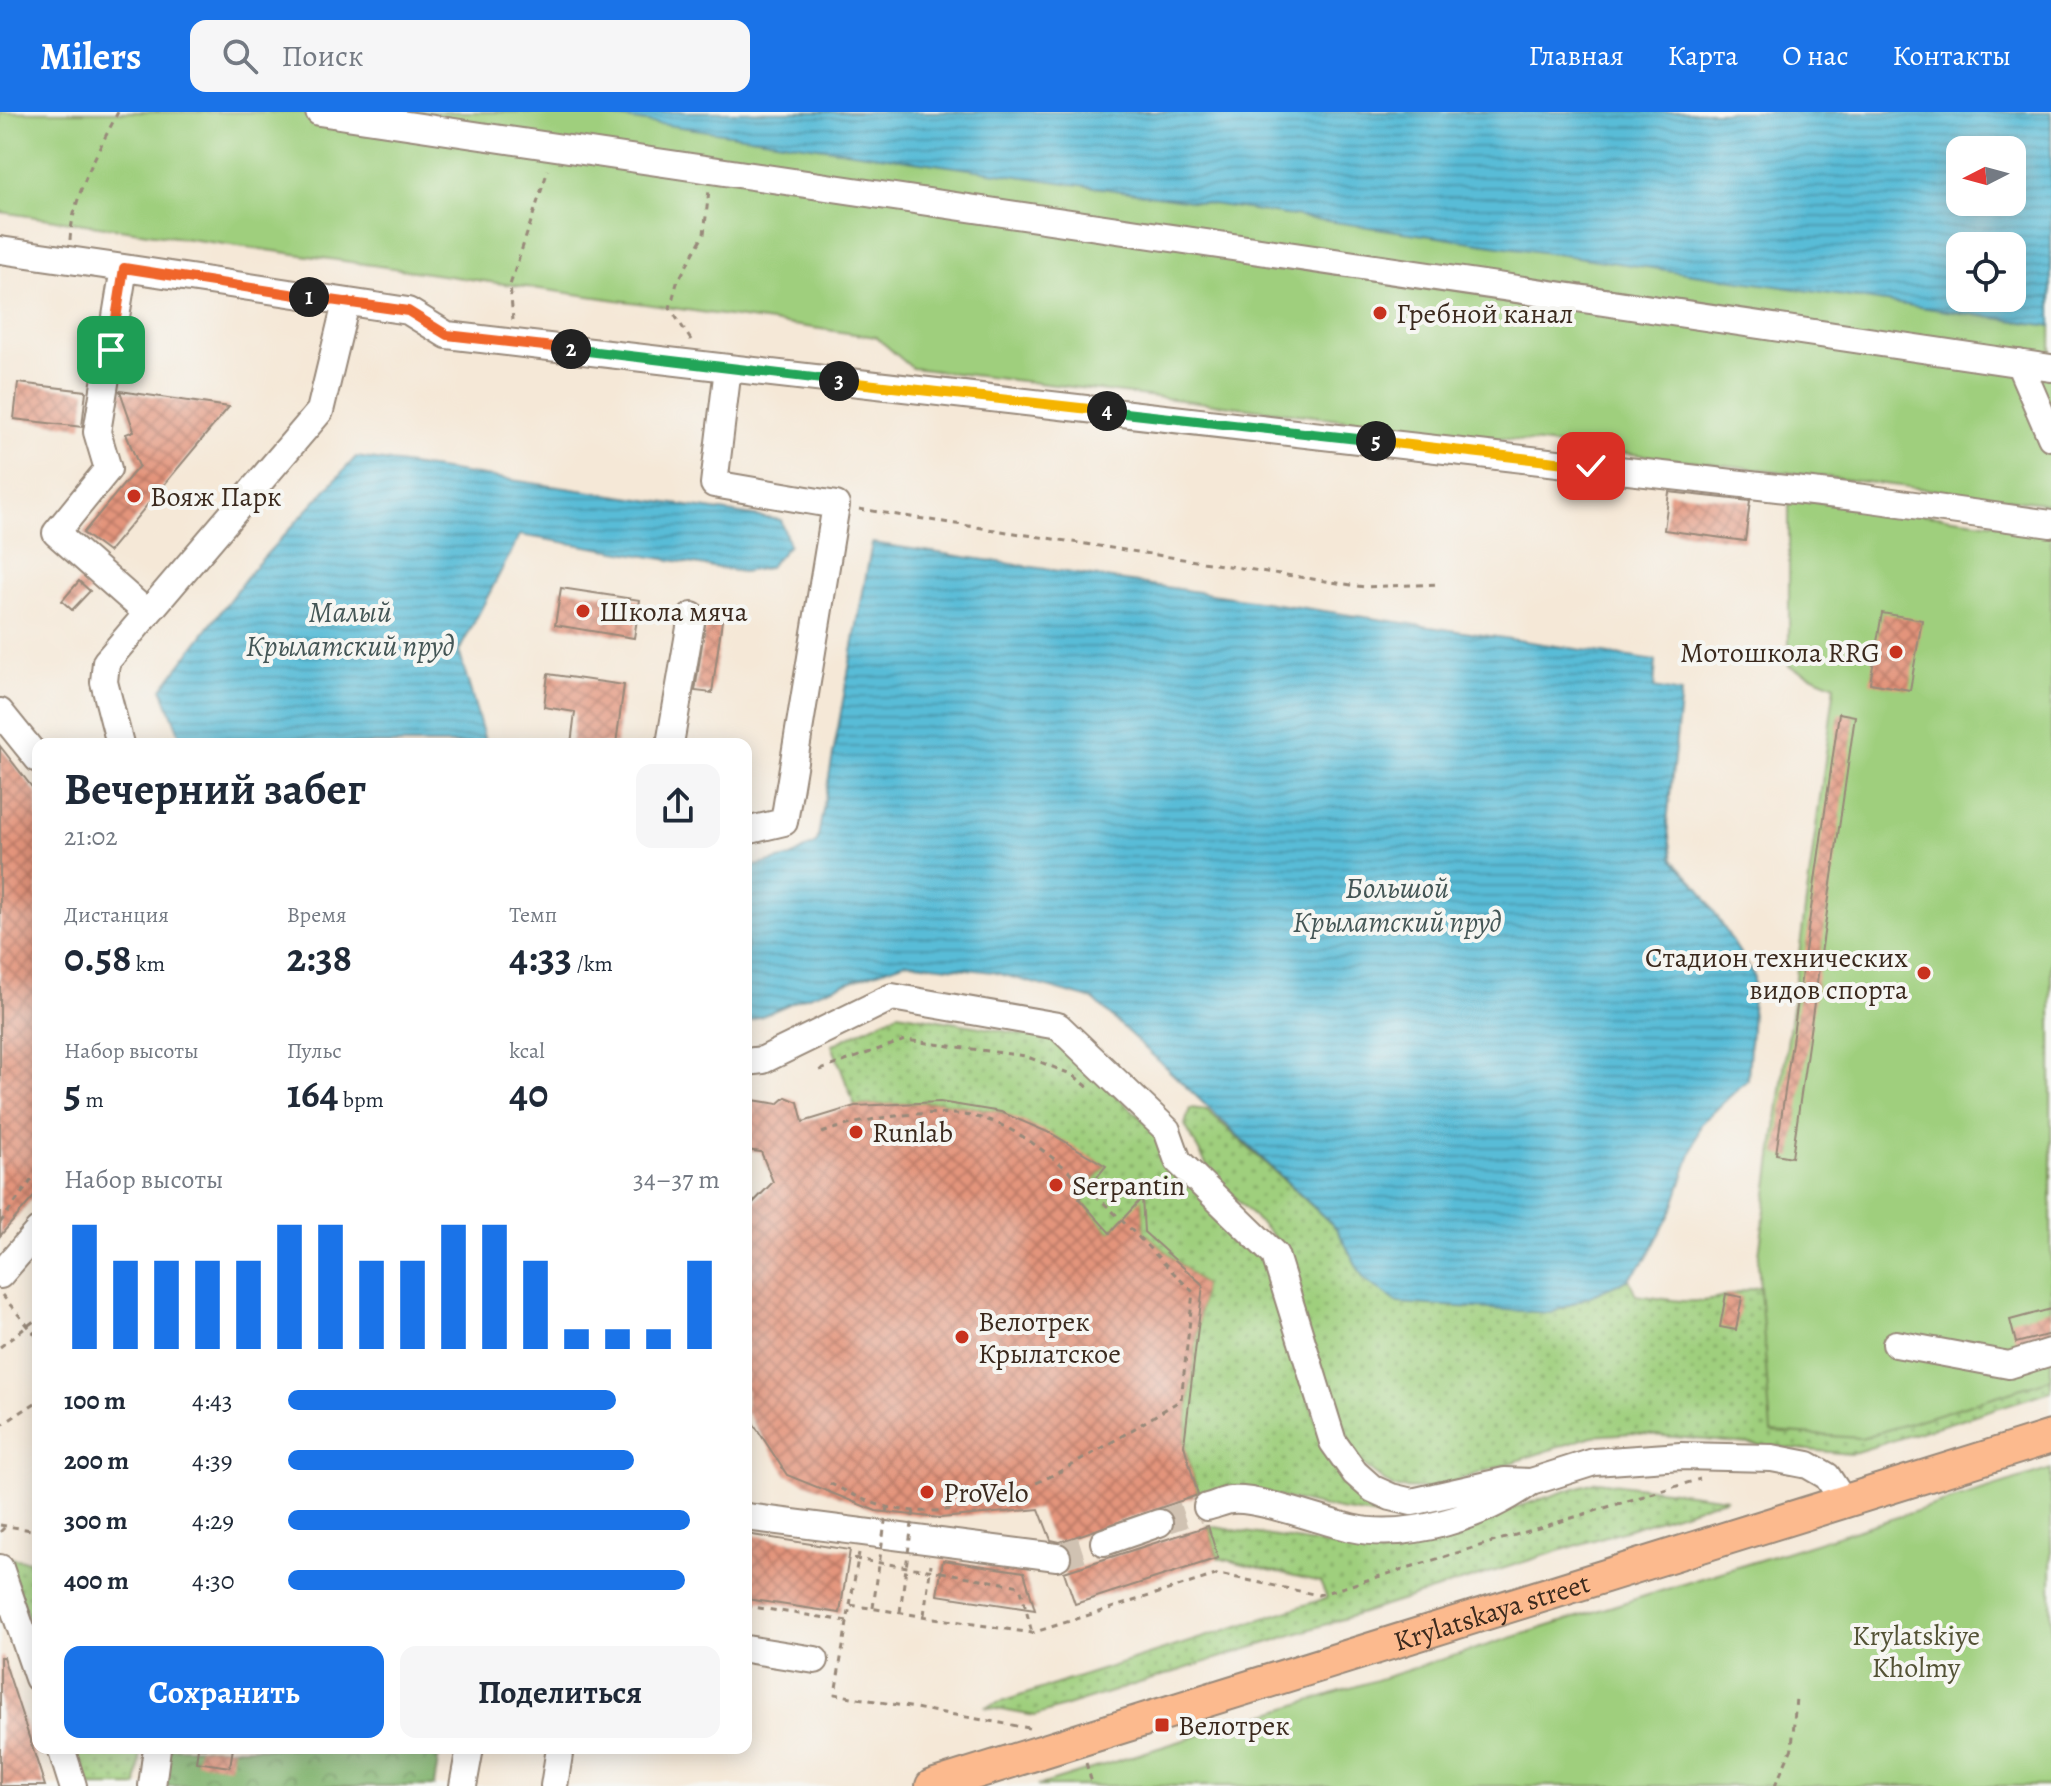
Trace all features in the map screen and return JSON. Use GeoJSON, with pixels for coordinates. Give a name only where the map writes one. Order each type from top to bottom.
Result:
{"type":"FeatureCollection","features":[{"type":"Feature","properties":{"kind":"main road","name":"Krylatskaya street"},"geometry":{"type":"LineString","coordinates":[[932,1786],[2051,1437]]}},
{"type":"Feature","properties":{"kind":"lane"},"geometry":{"type":"LineString","coordinates":[[319,112],[2051,368]]}},
{"type":"Feature","properties":{"kind":"lane"},"geometry":{"type":"LineString","coordinates":[[0,250],[408,311],[447,335],[1848,496],[2051,524]]}},
{"type":"Feature","properties":{"kind":"lane"},"geometry":{"type":"LineString","coordinates":[[124,268],[97,432],[108,469],[56,533],[147,613]]}},
{"type":"Feature","properties":{"kind":"lane"},"geometry":{"type":"LineString","coordinates":[[118,738],[104,682],[106,662],[320,411],[346,303]]}},
{"type":"Feature","properties":{"kind":"lane"},"geometry":{"type":"LineString","coordinates":[[2019,363],[2051,437]]}},
{"type":"Feature","properties":{"kind":"lane"},"geometry":{"type":"LineString","coordinates":[[718,367],[714,484],[836,505],[784,822],[752,830]]}},
{"type":"Feature","properties":{"kind":"lane"},"geometry":{"type":"LineString","coordinates":[[671,738],[692,616]]}},
{"type":"Feature","properties":{"kind":"lane"},"geometry":{"type":"LineString","coordinates":[[0,712],[32,752]]}},
{"type":"Feature","properties":{"kind":"lane"},"geometry":{"type":"LineString","coordinates":[[752,1061],[763,1060],[892,997],[1058,1026],[1167,1130],[1178,1161],[1275,1255],[1333,1442],[1355,1473],[1373,1489],[1412,1502],[1505,1481],[1531,1482]]}},
{"type":"Feature","properties":{"kind":"lane"},"geometry":{"type":"LineString","coordinates":[[0,1275],[32,1238]]}},
{"type":"Feature","properties":{"kind":"lane"},"geometry":{"type":"LineString","coordinates":[[1896,1344],[2009,1365],[2051,1352]]}},
{"type":"Feature","properties":{"kind":"lane"},"geometry":{"type":"LineString","coordinates":[[1207,1507],[1232,1499],[1354,1529],[1392,1531],[1481,1510],[1510,1497],[1531,1482],[1594,1462],[1681,1456],[1772,1458],[1808,1465],[1827,1476],[1844,1502]]}},
{"type":"Feature","properties":{"kind":"lane"},"geometry":{"type":"LineString","coordinates":[[752,1518],[1057,1557]]}},
{"type":"Feature","properties":{"kind":"lane"},"geometry":{"type":"LineString","coordinates":[[1104,1542],[1159,1523]]}},
{"type":"Feature","properties":{"kind":"lane"},"geometry":{"type":"LineString","coordinates":[[0,1568],[32,1661]]}},
{"type":"Feature","properties":{"kind":"lane"},"geometry":{"type":"LineString","coordinates":[[752,1650],[815,1660]]}},
{"type":"Feature","properties":{"kind":"lane"},"geometry":{"type":"LineString","coordinates":[[63,1754],[73,1786]]}},
{"type":"Feature","properties":{"kind":"lane"},"geometry":{"type":"LineString","coordinates":[[152,1786],[156,1754]]}},
{"type":"Feature","properties":{"kind":"lane"},"geometry":{"type":"LineString","coordinates":[[463,1786],[469,1754]]}},
{"type":"Feature","properties":{"kind":"lane"},"geometry":{"type":"LineString","coordinates":[[554,1786],[559,1754]]}},
{"type":"Feature","properties":{"kind":"path"},"geometry":{"type":"LineString","coordinates":[[68,260],[71,222],[89,170],[118,112]]}},
{"type":"Feature","properties":{"kind":"path"},"geometry":{"type":"LineString","coordinates":[[515,343],[510,285],[556,147]]}},
{"type":"Feature","properties":{"kind":"path"},"geometry":{"type":"LineString","coordinates":[[711,170],[704,234],[677,283],[670,308],[718,367]]}},
{"type":"Feature","properties":{"kind":"path"},"geometry":{"type":"LineString","coordinates":[[836,505],[1364,587],[1439,584]]}},
{"type":"Feature","properties":{"kind":"path"},"geometry":{"type":"LineString","coordinates":[[820,1070],[905,1040],[1025,1056],[1073,1075],[1096,1094]]}},
{"type":"Feature","properties":{"kind":"path"},"geometry":{"type":"LineString","coordinates":[[822,1133],[857,1120],[941,1113],[999,1123],[1045,1151],[1193,1292],[1181,1400],[1033,1486],[969,1508],[914,1509],[887,1508],[827,1482]]}},
{"type":"Feature","properties":{"kind":"path"},"geometry":{"type":"LineString","coordinates":[[0,1223],[32,1181]]}},
{"type":"Feature","properties":{"kind":"path"},"geometry":{"type":"LineString","coordinates":[[0,1293],[32,1331]]}},
{"type":"Feature","properties":{"kind":"path"},"geometry":{"type":"LineString","coordinates":[[0,1347],[32,1323]]}},
{"type":"Feature","properties":{"kind":"path"},"geometry":{"type":"LineString","coordinates":[[0,1426],[32,1405]]}},
{"type":"Feature","properties":{"kind":"path"},"geometry":{"type":"LineString","coordinates":[[873,1608],[887,1508]]}},
{"type":"Feature","properties":{"kind":"path"},"geometry":{"type":"LineString","coordinates":[[900,1612],[914,1509]]}},
{"type":"Feature","properties":{"kind":"path"},"geometry":{"type":"LineString","coordinates":[[0,1525],[32,1530]]}},
{"type":"Feature","properties":{"kind":"path"},"geometry":{"type":"LineString","coordinates":[[0,1532],[6,1526]]}},
{"type":"Feature","properties":{"kind":"path"},"geometry":{"type":"LineString","coordinates":[[850,1605],[1032,1633],[1020,1586],[854,1559]]}},
{"type":"Feature","properties":{"kind":"path"},"geometry":{"type":"LineString","coordinates":[[856,1572],[835,1694],[1033,1729]]}},
{"type":"Feature","properties":{"kind":"path"},"geometry":{"type":"LineString","coordinates":[[924,1615],[928,1582]]}},
{"type":"Feature","properties":{"kind":"path"},"geometry":{"type":"LineString","coordinates":[[752,1607],[847,1621]]}},
{"type":"Feature","properties":{"kind":"path"},"geometry":{"type":"LineString","coordinates":[[1775,1786],[1792,1748],[1796,1697]]}},
{"type":"Feature","properties":{"kind":"path"},"geometry":{"type":"LineString","coordinates":[[1083,1756],[1093,1786]]}},
{"type":"Feature","properties":{"kind":"green space","name":"Гребной канал"},"geometry":{"type":"Polygon","coordinates":[[[0,112],[2051,112],[2051,504],[912,368],[876,337],[0,212],[0,112]]]}},
{"type":"Feature","properties":{"kind":"green space","name":"Стадион технических видов спорта"},"geometry":{"type":"Polygon","coordinates":[[[1789,498],[2051,530],[2051,1379],[1861,1438],[1771,1432],[1758,1262],[1835,685],[1789,666],[1789,498]]]}},
{"type":"Feature","properties":{"kind":"green space"},"geometry":{"type":"Polygon","coordinates":[[[898,1013],[1056,1040],[1155,1131],[1265,1262],[1325,1450],[1389,1508],[1437,1510],[1393,1518],[1339,1510],[1230,1486],[1198,1495],[1184,1445],[1203,1285],[1144,1232],[1142,1200],[1110,1233],[1079,1199],[1105,1166],[1001,1112],[940,1102],[855,1106],[832,1045],[898,1013]]]}},
{"type":"Feature","properties":{"kind":"green space"},"geometry":{"type":"Polygon","coordinates":[[[1190,1108],[1207,1110],[1337,1229],[1364,1279],[1551,1313],[1629,1279],[1636,1295],[1692,1301],[1711,1300],[1773,1285],[2051,1294],[2051,1391],[1850,1454],[1633,1433],[1592,1436],[1431,1489],[1394,1488],[1360,1463],[1341,1431],[1277,1240],[1212,1175],[1185,1125],[1190,1108]]]}},
{"type":"Feature","properties":{"kind":"green space","name":"Krylatskiye Kholmy"},"geometry":{"type":"Polygon","coordinates":[[[2051,1469],[2051,1786],[1037,1786],[2051,1469]]]}},
{"type":"Feature","properties":{"kind":"green space"},"geometry":{"type":"Polygon","coordinates":[[[1597,1481],[1727,1498],[1035,1716],[985,1707],[1327,1598],[1320,1582],[1218,1558],[1208,1526],[1339,1547],[1424,1537],[1597,1481]]]}},
{"type":"Feature","properties":{"kind":"green space"},"geometry":{"type":"Polygon","coordinates":[[[8,1558],[32,1561],[32,1631],[8,1558]]]}},
{"type":"Feature","properties":{"kind":"green space"},"geometry":{"type":"Polygon","coordinates":[[[72,1754],[140,1754],[137,1786],[82,1786],[72,1754]]]}},
{"type":"Feature","properties":{"kind":"green space"},"geometry":{"type":"Polygon","coordinates":[[[163,1754],[439,1754],[434,1786],[159,1786],[163,1754]]]}},
{"type":"Feature","properties":{"kind":"water"},"geometry":{"type":"Polygon","coordinates":[[[577,112],[2051,112],[2051,326],[1955,312],[2026,312],[2026,232],[1946,232],[1946,311],[577,112]]]}},
{"type":"Feature","properties":{"kind":"water","name":"Малый Крылатский пруд"},"geometry":{"type":"Polygon","coordinates":[[[356,457],[781,520],[789,545],[768,568],[742,572],[520,535],[459,651],[484,738],[181,738],[162,689],[252,570],[356,457]]]}},
{"type":"Feature","properties":{"kind":"water","name":"Большой Крылатский пруд"},"geometry":{"type":"Polygon","coordinates":[[[872,543],[1656,661],[1654,688],[1681,693],[1667,823],[1673,860],[1700,889],[1754,976],[1748,1079],[1701,1124],[1673,1208],[1647,1258],[1629,1279],[1551,1313],[1398,1303],[1364,1279],[1337,1229],[1094,1000],[993,972],[906,962],[805,997],[752,1020],[752,867],[791,857],[817,842],[872,543]]]}},
{"type":"Feature","properties":{"kind":"building"},"geometry":{"type":"Polygon","coordinates":[[[18,383],[86,391],[82,427],[14,419],[18,383]]]}},
{"type":"Feature","properties":{"kind":"building","name":"Вояж Парк"},"geometry":{"type":"Polygon","coordinates":[[[120,391],[229,407],[108,552],[83,533],[139,466],[126,434],[134,431],[120,391]]]}},
{"type":"Feature","properties":{"kind":"building"},"geometry":{"type":"Polygon","coordinates":[[[1669,492],[1750,501],[1745,541],[1664,530],[1669,492]]]}},
{"type":"Feature","properties":{"kind":"building"},"geometry":{"type":"Polygon","coordinates":[[[79,581],[90,591],[72,610],[62,601],[79,581]]]}},
{"type":"Feature","properties":{"kind":"building"},"geometry":{"type":"Polygon","coordinates":[[[561,588],[640,600],[634,638],[555,625],[561,588]]]}},
{"type":"Feature","properties":{"kind":"building"},"geometry":{"type":"Polygon","coordinates":[[[707,611],[723,613],[712,693],[695,691],[707,611]]]}},
{"type":"Feature","properties":{"kind":"building","name":"Мотошкола RRG"},"geometry":{"type":"Polygon","coordinates":[[[1882,613],[1922,620],[1910,690],[1870,683],[1882,613]]]}},
{"type":"Feature","properties":{"kind":"building"},"geometry":{"type":"Polygon","coordinates":[[[548,674],[624,685],[617,738],[572,738],[575,712],[544,707],[548,674]]]}},
{"type":"Feature","properties":{"kind":"building"},"geometry":{"type":"Polygon","coordinates":[[[1839,713],[1855,716],[1792,1157],[1776,1154],[1839,713]]]}},
{"type":"Feature","properties":{"kind":"building"},"geometry":{"type":"Polygon","coordinates":[[[0,746],[32,787],[32,1199],[0,1236],[0,746]]]}},
{"type":"Feature","properties":{"kind":"building","name":"Велотрек Крылатское"},"geometry":{"type":"Polygon","coordinates":[[[786,1097],[798,1102],[803,1122],[855,1106],[940,1102],[1001,1112],[1052,1134],[1106,1166],[1079,1199],[1110,1233],[1142,1198],[1144,1232],[1203,1285],[1184,1445],[1198,1495],[1060,1542],[1051,1540],[1039,1509],[940,1518],[876,1511],[787,1475],[752,1421],[752,1204],[773,1182],[761,1152],[752,1151],[752,1100],[778,1104],[786,1097]]]}},
{"type":"Feature","properties":{"kind":"building"},"geometry":{"type":"Polygon","coordinates":[[[1726,1294],[1742,1297],[1736,1330],[1720,1327],[1726,1294]]]}},
{"type":"Feature","properties":{"kind":"building"},"geometry":{"type":"Polygon","coordinates":[[[2051,1309],[2051,1334],[2016,1343],[2010,1320],[2051,1309]]]}},
{"type":"Feature","properties":{"kind":"building"},"geometry":{"type":"Polygon","coordinates":[[[1208,1526],[1218,1558],[1075,1604],[1064,1572],[1208,1526]]]}},
{"type":"Feature","properties":{"kind":"building"},"geometry":{"type":"Polygon","coordinates":[[[752,1535],[850,1550],[840,1613],[752,1600],[752,1535]]]}},
{"type":"Feature","properties":{"kind":"building"},"geometry":{"type":"Polygon","coordinates":[[[943,1560],[1024,1572],[1035,1610],[937,1595],[943,1560]]]}},
{"type":"Feature","properties":{"kind":"building"},"geometry":{"type":"Polygon","coordinates":[[[0,1657],[3,1657],[32,1754],[45,1786],[0,1786],[0,1657]]]}},
{"type":"Feature","properties":{"kind":"building"},"geometry":{"type":"Polygon","coordinates":[[[197,1754],[232,1754],[230,1767],[196,1762],[197,1754]]]}},
{"type":"Feature","properties":{"kind":"tunnel"},"geometry":{"type":"LineString","coordinates":[[1159,1523],[1207,1507]]}},
{"type":"Feature","properties":{"kind":"tunnel"},"geometry":{"type":"LineString","coordinates":[[1057,1557],[1104,1542]]}},
{"type":"Feature","properties":{"kind":"place","name":"Гребной канал"},"geometry":{"type":"Point","coordinates":[1380,313]}},
{"type":"Feature","properties":{"kind":"place","name":"Вояж Парк"},"geometry":{"type":"Point","coordinates":[134,496]}},
{"type":"Feature","properties":{"kind":"place","name":"Школа мяча"},"geometry":{"type":"Point","coordinates":[583,611]}},
{"type":"Feature","properties":{"kind":"place","name":"Мотошкола RRG"},"geometry":{"type":"Point","coordinates":[1896,652]}},
{"type":"Feature","properties":{"kind":"place","name":"Стадион технических видов спорта"},"geometry":{"type":"Point","coordinates":[1924,973]}},
{"type":"Feature","properties":{"kind":"place","name":"Runlab"},"geometry":{"type":"Point","coordinates":[856,1132]}},
{"type":"Feature","properties":{"kind":"place","name":"Serpantin"},"geometry":{"type":"Point","coordinates":[1056,1185]}},
{"type":"Feature","properties":{"kind":"place","name":"Велотрек Крылатское"},"geometry":{"type":"Point","coordinates":[962,1337]}},
{"type":"Feature","properties":{"kind":"place","name":"ProVelo"},"geometry":{"type":"Point","coordinates":[927,1492]}},
{"type":"Feature","properties":{"kind":"place","name":"Велотрек"},"geometry":{"type":"Point","coordinates":[1162,1725]}},
{"type":"Feature","properties":{"kind":"route"},"geometry":{"type":"LineString","coordinates":[[111,350],[124,268],[408,311],[447,335],[1591,466]]}}]}
